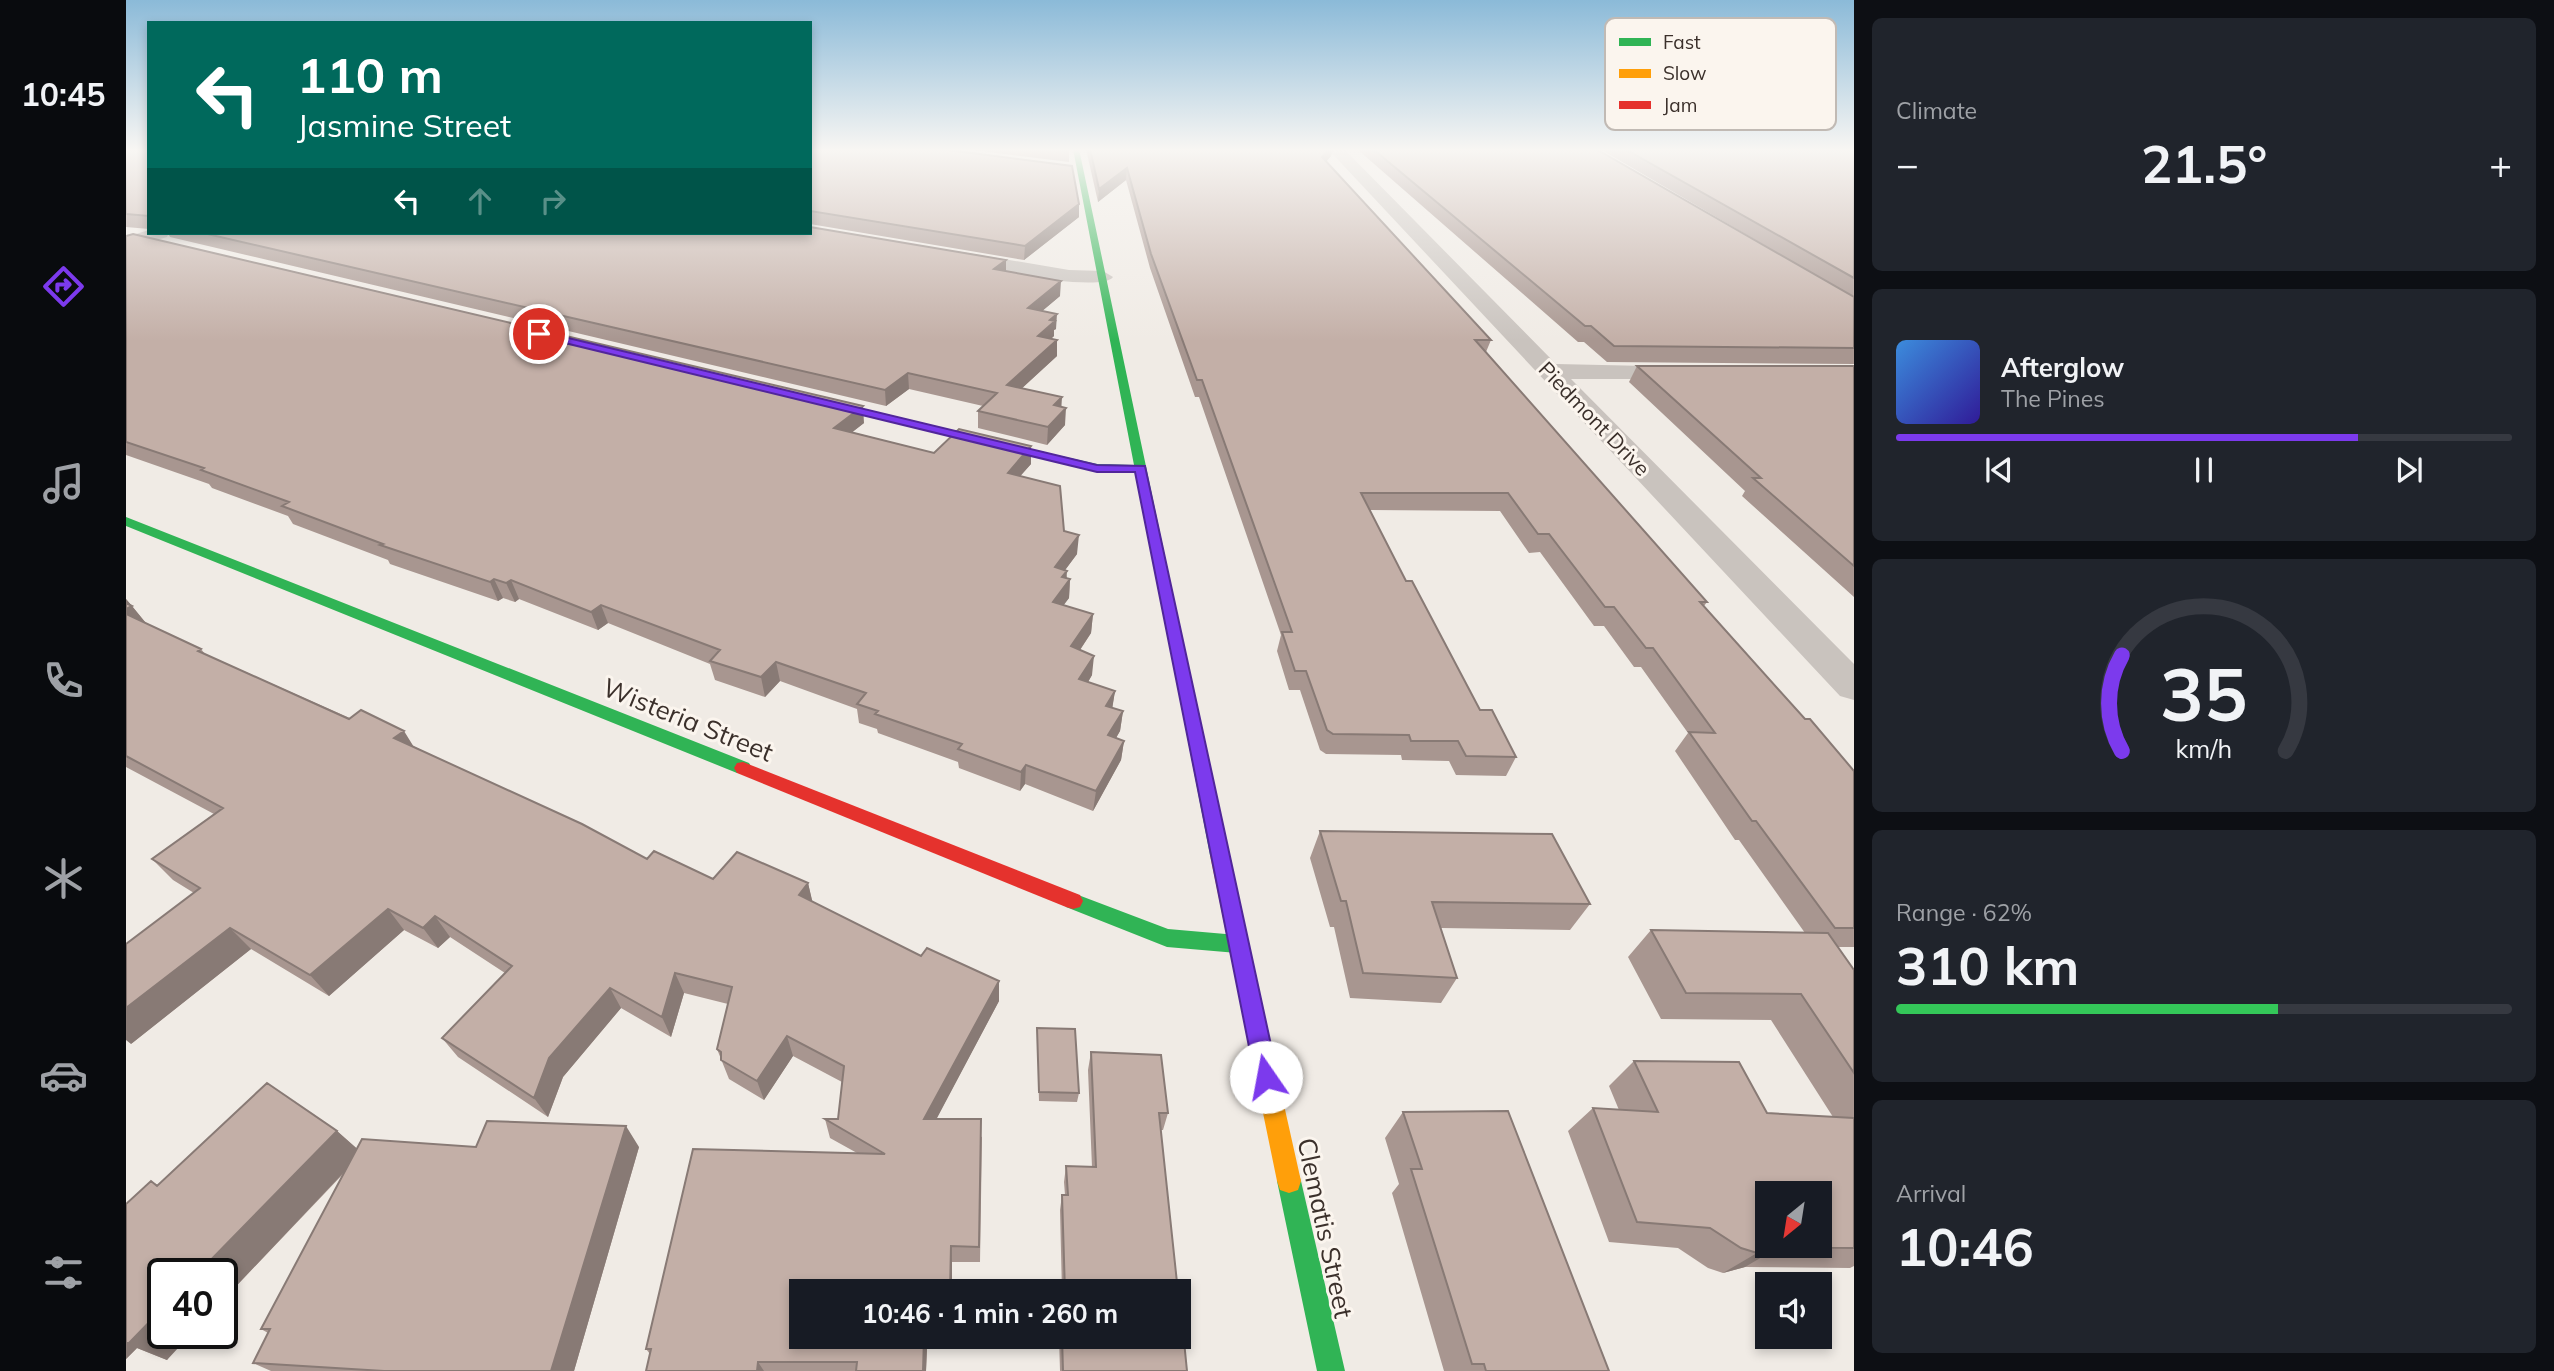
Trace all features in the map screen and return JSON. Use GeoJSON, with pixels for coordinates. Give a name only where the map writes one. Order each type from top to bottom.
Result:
{"type":"FeatureCollection","features":[{"type":"Feature","properties":{"kind":"street","name":"Clematis Street"},"geometry":{"type":"LineString","coordinates":[[1086,213],[1103,277],[1237,944],[1331,1371]]}},
{"type":"Feature","properties":{"kind":"street","name":"Piedmont Drive"},"geometry":{"type":"LineString","coordinates":[[1396,213],[1854,687]]}},
{"type":"Feature","properties":{"kind":"street"},"geometry":{"type":"LineString","coordinates":[[131,239],[164,239]]}},
{"type":"Feature","properties":{"kind":"street"},"geometry":{"type":"LineString","coordinates":[[933,253],[1069,276],[1103,277]]}},
{"type":"Feature","properties":{"kind":"street"},"geometry":{"type":"LineString","coordinates":[[1547,371],[1714,372]]}},
{"type":"Feature","properties":{"kind":"street"},"geometry":{"type":"LineString","coordinates":[[800,397],[1097,468],[1140,469]]}},
{"type":"Feature","properties":{"kind":"street","name":"Wisteria Street"},"geometry":{"type":"LineString","coordinates":[[126,521],[1167,938],[1237,944]]}},
{"type":"Feature","properties":{"kind":"building"},"geometry":{"type":"Polygon","coordinates":[[[147,213],[147,216],[126,214],[147,213]]]}},
{"type":"Feature","properties":{"kind":"building"},"geometry":{"type":"Polygon","coordinates":[[[822,213],[1067,213],[1025,246],[822,213]]]}},
{"type":"Feature","properties":{"kind":"building"},"geometry":{"type":"Polygon","coordinates":[[[1140,213],[1374,213],[1491,340],[1475,340],[1707,602],[1700,602],[1805,719],[1810,719],[1854,771],[1854,928],[1835,928],[1756,821],[1752,821],[1689,732],[1715,733],[1653,648],[1646,648],[1614,607],[1605,607],[1549,534],[1538,534],[1508,493],[1361,493],[1406,581],[1412,581],[1480,710],[1492,710],[1516,757],[1466,756],[1458,741],[1411,741],[1409,735],[1333,734],[1327,730],[1306,671],[1295,671],[1282,632],[1292,632],[1202,380],[1197,380],[1151,254],[1140,213]]]}},
{"type":"Feature","properties":{"kind":"building"},"geometry":{"type":"Polygon","coordinates":[[[1450,213],[1708,213],[1854,297],[1854,348],[1614,346],[1591,326],[1585,326],[1450,213]]]}},
{"type":"Feature","properties":{"kind":"building"},"geometry":{"type":"Polygon","coordinates":[[[1739,213],[1854,213],[1854,278],[1739,213]]]}},
{"type":"Feature","properties":{"kind":"building"},"geometry":{"type":"Polygon","coordinates":[[[812,227],[1006,260],[994,269],[1061,281],[1028,308],[1057,314],[1050,320],[1055,321],[1038,336],[1057,340],[1007,385],[1062,397],[1054,405],[1066,408],[1048,427],[978,411],[997,393],[908,373],[885,390],[212,235],[812,235],[812,227]]]}},
{"type":"Feature","properties":{"kind":"building"},"geometry":{"type":"Polygon","coordinates":[[[133,234],[863,406],[834,428],[934,453],[959,429],[1031,446],[1008,473],[1060,486],[1064,531],[1079,535],[1055,567],[1067,571],[1062,577],[1070,579],[1053,602],[1093,614],[1071,646],[1094,656],[1079,679],[1115,691],[1106,706],[1123,711],[1108,735],[1124,741],[1096,791],[1026,765],[1021,772],[958,749],[962,744],[875,714],[878,711],[857,704],[866,693],[776,662],[761,677],[710,661],[720,650],[601,605],[591,612],[511,580],[506,583],[494,579],[490,582],[380,545],[383,544],[282,506],[289,502],[201,470],[204,468],[126,442],[126,236],[133,234]]]}},
{"type":"Feature","properties":{"kind":"building"},"geometry":{"type":"Polygon","coordinates":[[[1637,366],[1854,366],[1854,566],[1753,478],[1761,478],[1637,366]]]}},
{"type":"Feature","properties":{"kind":"building"},"geometry":{"type":"Polygon","coordinates":[[[126,614],[201,649],[198,651],[349,719],[361,710],[404,731],[394,738],[582,824],[647,859],[654,851],[713,879],[737,852],[808,883],[799,895],[921,956],[927,948],[999,981],[924,1119],[981,1119],[979,1247],[951,1246],[950,1279],[789,1279],[789,1349],[924,1349],[923,1371],[856,1371],[857,1362],[758,1362],[757,1371],[646,1371],[651,1349],[646,1349],[693,1149],[885,1154],[825,1119],[838,1119],[844,1066],[787,1036],[757,1081],[721,1060],[721,1052],[717,1049],[732,987],[675,973],[662,1017],[610,988],[549,1058],[534,1098],[442,1038],[512,966],[435,916],[423,928],[388,909],[310,975],[230,928],[126,1008],[126,944],[200,888],[152,859],[223,808],[126,756],[126,614]]]}},
{"type":"Feature","properties":{"kind":"building"},"geometry":{"type":"Polygon","coordinates":[[[1320,831],[1552,834],[1590,904],[1432,902],[1457,978],[1363,973],[1346,901],[1341,901],[1320,831]]]}},
{"type":"Feature","properties":{"kind":"building"},"geometry":{"type":"Polygon","coordinates":[[[1651,930],[1828,933],[1854,970],[1854,1073],[1801,994],[1686,993],[1651,930]]]}},
{"type":"Feature","properties":{"kind":"building"},"geometry":{"type":"Polygon","coordinates":[[[1037,1028],[1075,1029],[1079,1093],[1039,1092],[1037,1028]]]}},
{"type":"Feature","properties":{"kind":"building"},"geometry":{"type":"Polygon","coordinates":[[[1091,1052],[1161,1055],[1168,1113],[1159,1113],[1177,1279],[1065,1279],[1062,1195],[1068,1195],[1066,1166],[1096,1167],[1091,1052]]]}},
{"type":"Feature","properties":{"kind":"building"},"geometry":{"type":"Polygon","coordinates":[[[1634,1061],[1739,1062],[1767,1113],[1854,1118],[1854,1248],[1832,1248],[1832,1181],[1755,1181],[1755,1252],[1741,1248],[1710,1228],[1637,1222],[1593,1108],[1658,1112],[1634,1061]]]}},
{"type":"Feature","properties":{"kind":"building"},"geometry":{"type":"Polygon","coordinates":[[[267,1083],[337,1131],[213,1258],[147,1258],[147,1324],[128,1344],[126,1204],[151,1181],[157,1186],[267,1083]]]}},
{"type":"Feature","properties":{"kind":"building"},"geometry":{"type":"Polygon","coordinates":[[[1508,1111],[1609,1371],[1486,1371],[1484,1364],[1472,1364],[1411,1169],[1422,1169],[1403,1112],[1508,1111]]]}},
{"type":"Feature","properties":{"kind":"building"},"geometry":{"type":"Polygon","coordinates":[[[487,1121],[626,1126],[551,1371],[384,1371],[253,1363],[270,1329],[261,1329],[362,1139],[476,1147],[487,1121]]]}},
{"type":"Feature","properties":{"kind":"building"},"geometry":{"type":"Polygon","coordinates":[[[1062,1349],[1185,1349],[1187,1371],[1063,1371],[1062,1349]]]}},
{"type":"Feature","properties":{"kind":"traffic: fast"},"geometry":{"type":"LineString","coordinates":[[1089,213],[1219,855]]}},
{"type":"Feature","properties":{"kind":"traffic: fast"},"geometry":{"type":"LineString","coordinates":[[1052,457],[1097,468],[1141,469]]}},
{"type":"Feature","properties":{"kind":"traffic: fast"},"geometry":{"type":"LineString","coordinates":[[126,521],[743,768]]}},
{"type":"Feature","properties":{"kind":"traffic: fast"},"geometry":{"type":"LineString","coordinates":[[1073,901],[1167,938],[1237,944]]}},
{"type":"Feature","properties":{"kind":"traffic: fast"},"geometry":{"type":"LineString","coordinates":[[1289,1181],[1331,1371]]}},
{"type":"Feature","properties":{"kind":"traffic: slow"},"geometry":{"type":"LineString","coordinates":[[811,399],[1052,457]]}},
{"type":"Feature","properties":{"kind":"traffic: slow"},"geometry":{"type":"LineString","coordinates":[[1219,855],[1289,1181]]}},
{"type":"Feature","properties":{"kind":"traffic: jam"},"geometry":{"type":"LineString","coordinates":[[743,768],[1073,901]]}},
{"type":"Feature","properties":{"kind":"route"},"geometry":{"type":"LineString","coordinates":[[539,334],[1097,468],[1140,469],[1266,1077]]}}]}
